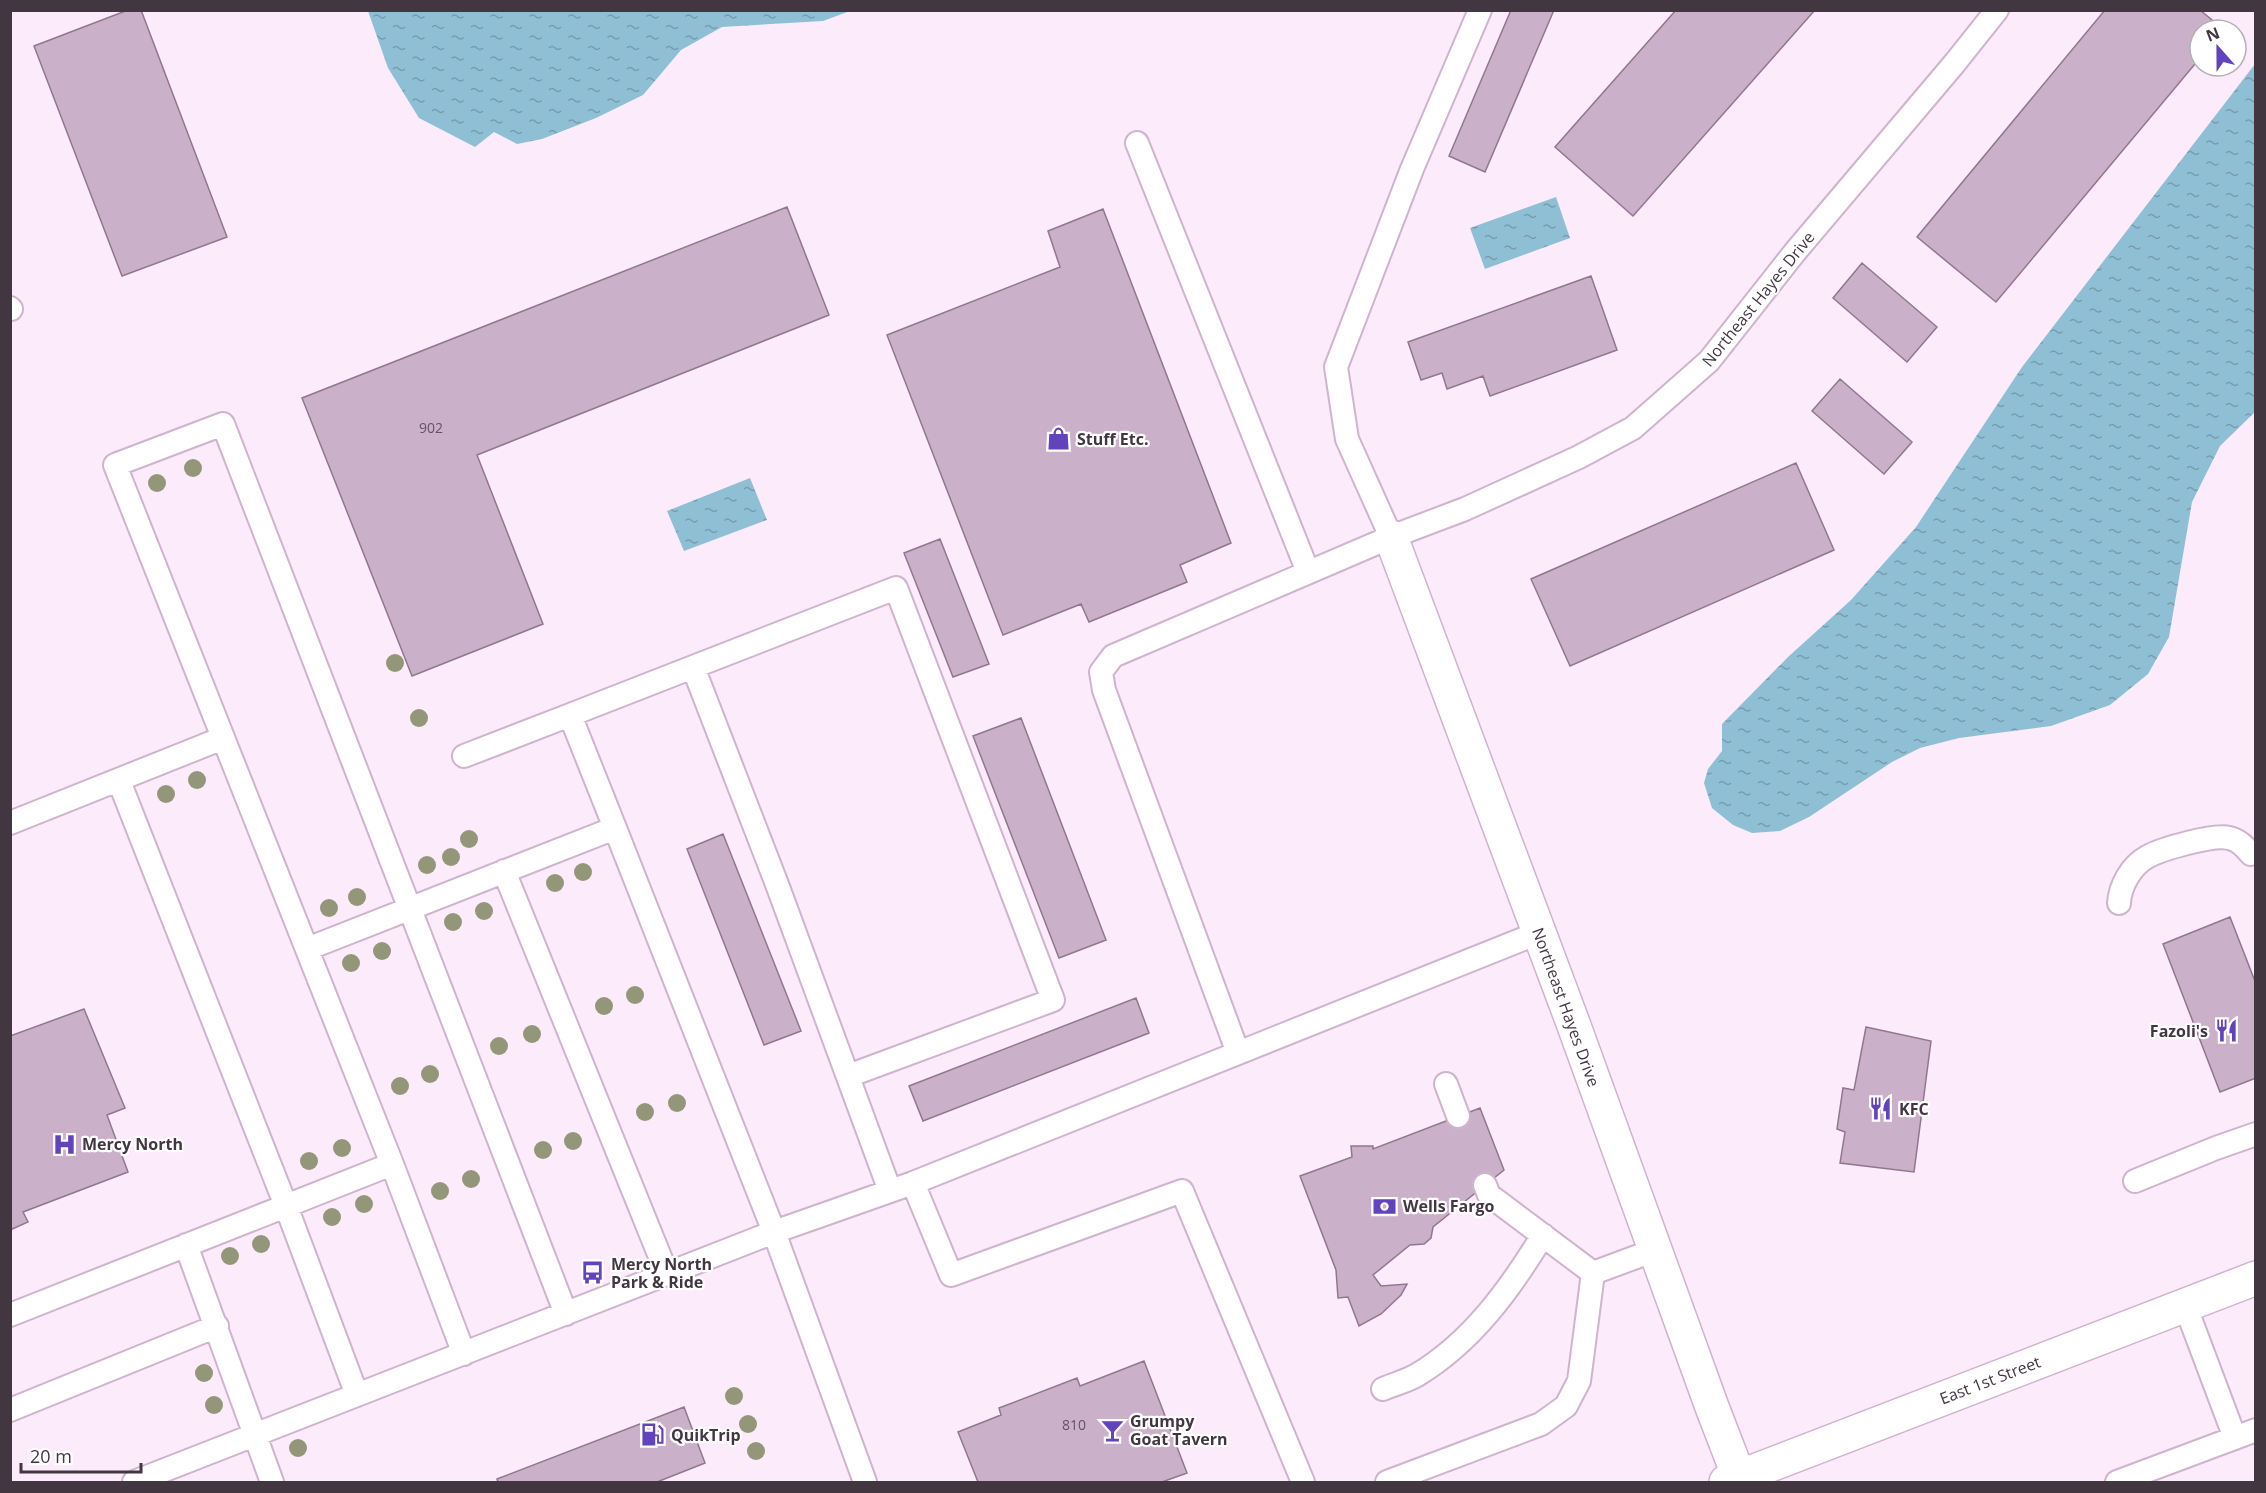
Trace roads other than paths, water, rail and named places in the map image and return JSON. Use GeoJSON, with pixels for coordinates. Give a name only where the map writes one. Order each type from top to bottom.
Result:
{"type":"FeatureCollection","features":[{"type":"Feature","properties":{"kind":"street","name":"Northeast Hayes Drive"},"geometry":{"type":"LineString","coordinates":[[1391,537],[1655,1250],[1735,1481]]}},
{"type":"Feature","properties":{"kind":"street","name":"East 1st Street"},"geometry":{"type":"LineString","coordinates":[[1735,1481],[2256,1278]]}},
{"type":"Feature","properties":{"kind":"lane","name":"Northeast Hayes Drive"},"geometry":{"type":"LineString","coordinates":[[1480,10],[1412,169],[1336,367],[1347,439],[1391,537],[1465,509],[1579,457],[1633,428],[1709,361],[1795,252],[1997,10]]}},
{"type":"Feature","properties":{"kind":"lane"},"geometry":{"type":"LineString","coordinates":[[1137,143],[1308,572]]}},
{"type":"Feature","properties":{"kind":"lane"},"geometry":{"type":"LineString","coordinates":[[464,1354],[392,1164],[115,465],[223,424],[566,1314]]}},
{"type":"Feature","properties":{"kind":"lane"},"geometry":{"type":"LineString","coordinates":[[1238,1053],[1104,690],[1101,672],[1113,656],[1391,537]]}},
{"type":"Feature","properties":{"kind":"lane"},"geometry":{"type":"LineString","coordinates":[[464,756],[896,588],[1053,999],[848,1076]]}},
{"type":"Feature","properties":{"kind":"lane"},"geometry":{"type":"LineString","coordinates":[[693,667],[778,887],[890,1191]]}},
{"type":"Feature","properties":{"kind":"lane"},"geometry":{"type":"LineString","coordinates":[[570,715],[774,1232],[865,1482]]}},
{"type":"Feature","properties":{"kind":"lane"},"geometry":{"type":"LineString","coordinates":[[10,823],[223,738]]}},
{"type":"Feature","properties":{"kind":"lane"},"geometry":{"type":"LineString","coordinates":[[119,781],[286,1206],[357,1395]]}},
{"type":"Feature","properties":{"kind":"lane"},"geometry":{"type":"LineString","coordinates":[[307,949],[615,828]]}},
{"type":"Feature","properties":{"kind":"lane"},"geometry":{"type":"LineString","coordinates":[[2119,903],[2120,891],[2129,875],[2147,857],[2206,837],[2229,838],[2242,844],[2252,854]]}},
{"type":"Feature","properties":{"kind":"lane"},"geometry":{"type":"LineString","coordinates":[[504,871],[667,1274]]}},
{"type":"Feature","properties":{"kind":"lane"},"geometry":{"type":"LineString","coordinates":[[142,1481],[774,1232],[913,1183],[1538,933]]}},
{"type":"Feature","properties":{"kind":"lane"},"geometry":{"type":"LineString","coordinates":[[1446,1084],[1458,1116]]}},
{"type":"Feature","properties":{"kind":"lane"},"geometry":{"type":"LineString","coordinates":[[2135,1181],[2256,1134]]}},
{"type":"Feature","properties":{"kind":"lane"},"geometry":{"type":"LineString","coordinates":[[10,1315],[392,1164]]}},
{"type":"Feature","properties":{"kind":"lane"},"geometry":{"type":"LineString","coordinates":[[913,1183],[951,1275],[1182,1191],[1303,1482]]}},
{"type":"Feature","properties":{"kind":"lane"},"geometry":{"type":"LineString","coordinates":[[1487,1190],[1593,1273]]}},
{"type":"Feature","properties":{"kind":"lane"},"geometry":{"type":"LineString","coordinates":[[1383,1389],[1416,1376],[1483,1320],[1518,1276],[1543,1235]]}},
{"type":"Feature","properties":{"kind":"lane"},"geometry":{"type":"LineString","coordinates":[[186,1245],[272,1482]]}},
{"type":"Feature","properties":{"kind":"lane"},"geometry":{"type":"LineString","coordinates":[[1593,1273],[1655,1250]]}},
{"type":"Feature","properties":{"kind":"lane"},"geometry":{"type":"LineString","coordinates":[[1387,1482],[1541,1424],[1566,1406],[1579,1381],[1593,1273]]}},
{"type":"Feature","properties":{"kind":"lane"},"geometry":{"type":"LineString","coordinates":[[2117,1482],[2245,1434],[2185,1305]]}},
{"type":"Feature","properties":{"kind":"lane"},"geometry":{"type":"LineString","coordinates":[[10,1410],[217,1326]]}},
{"type":"Feature","properties":{"kind":"water"},"geometry":{"type":"Polygon","coordinates":[[[368,10],[850,11],[823,21],[722,27],[681,50],[643,95],[596,118],[542,139],[517,144],[494,132],[475,147],[419,118],[388,68],[368,10]]]}},
{"type":"Feature","properties":{"kind":"water"},"geometry":{"type":"Polygon","coordinates":[[[2255,64],[2255,412],[2220,446],[2192,502],[2169,637],[2148,674],[2110,705],[2051,726],[1959,738],[1920,748],[1892,762],[1809,817],[1780,831],[1752,833],[1733,825],[1712,808],[1704,783],[1708,769],[1722,751],[1722,724],[1788,657],[1851,600],[1916,527],[2022,367],[2244,78],[2248,78],[2248,73],[2255,64]]]}},
{"type":"Feature","properties":{"kind":"water"},"geometry":{"type":"Polygon","coordinates":[[[1556,197],[1570,238],[1485,269],[1470,228],[1556,197]]]}},
{"type":"Feature","properties":{"kind":"water"},"geometry":{"type":"Polygon","coordinates":[[[750,478],[767,520],[684,551],[667,511],[750,478]]]}},
{"type":"Feature","properties":{"kind":"place","name":"Stuff Etc."},"geometry":{"type":"Point","coordinates":[1059,439]}},
{"type":"Feature","properties":{"kind":"place","name":"Fazoli's"},"geometry":{"type":"Point","coordinates":[2226,1031]}},
{"type":"Feature","properties":{"kind":"place","name":"KFC"},"geometry":{"type":"Point","coordinates":[1881,1109]}},
{"type":"Feature","properties":{"kind":"place","name":"Mercy North"},"geometry":{"type":"Point","coordinates":[64,1144]}},
{"type":"Feature","properties":{"kind":"place","name":"Wells Fargo"},"geometry":{"type":"Point","coordinates":[1385,1206]}},
{"type":"Feature","properties":{"kind":"place","name":"Mercy North Park & Ride"},"geometry":{"type":"Point","coordinates":[593,1273]}},
{"type":"Feature","properties":{"kind":"place","name":"Grumpy Goat Tavern"},"geometry":{"type":"Point","coordinates":[1112,1430]}},
{"type":"Feature","properties":{"kind":"place","name":"QuikTrip"},"geometry":{"type":"Point","coordinates":[653,1435]}}]}
